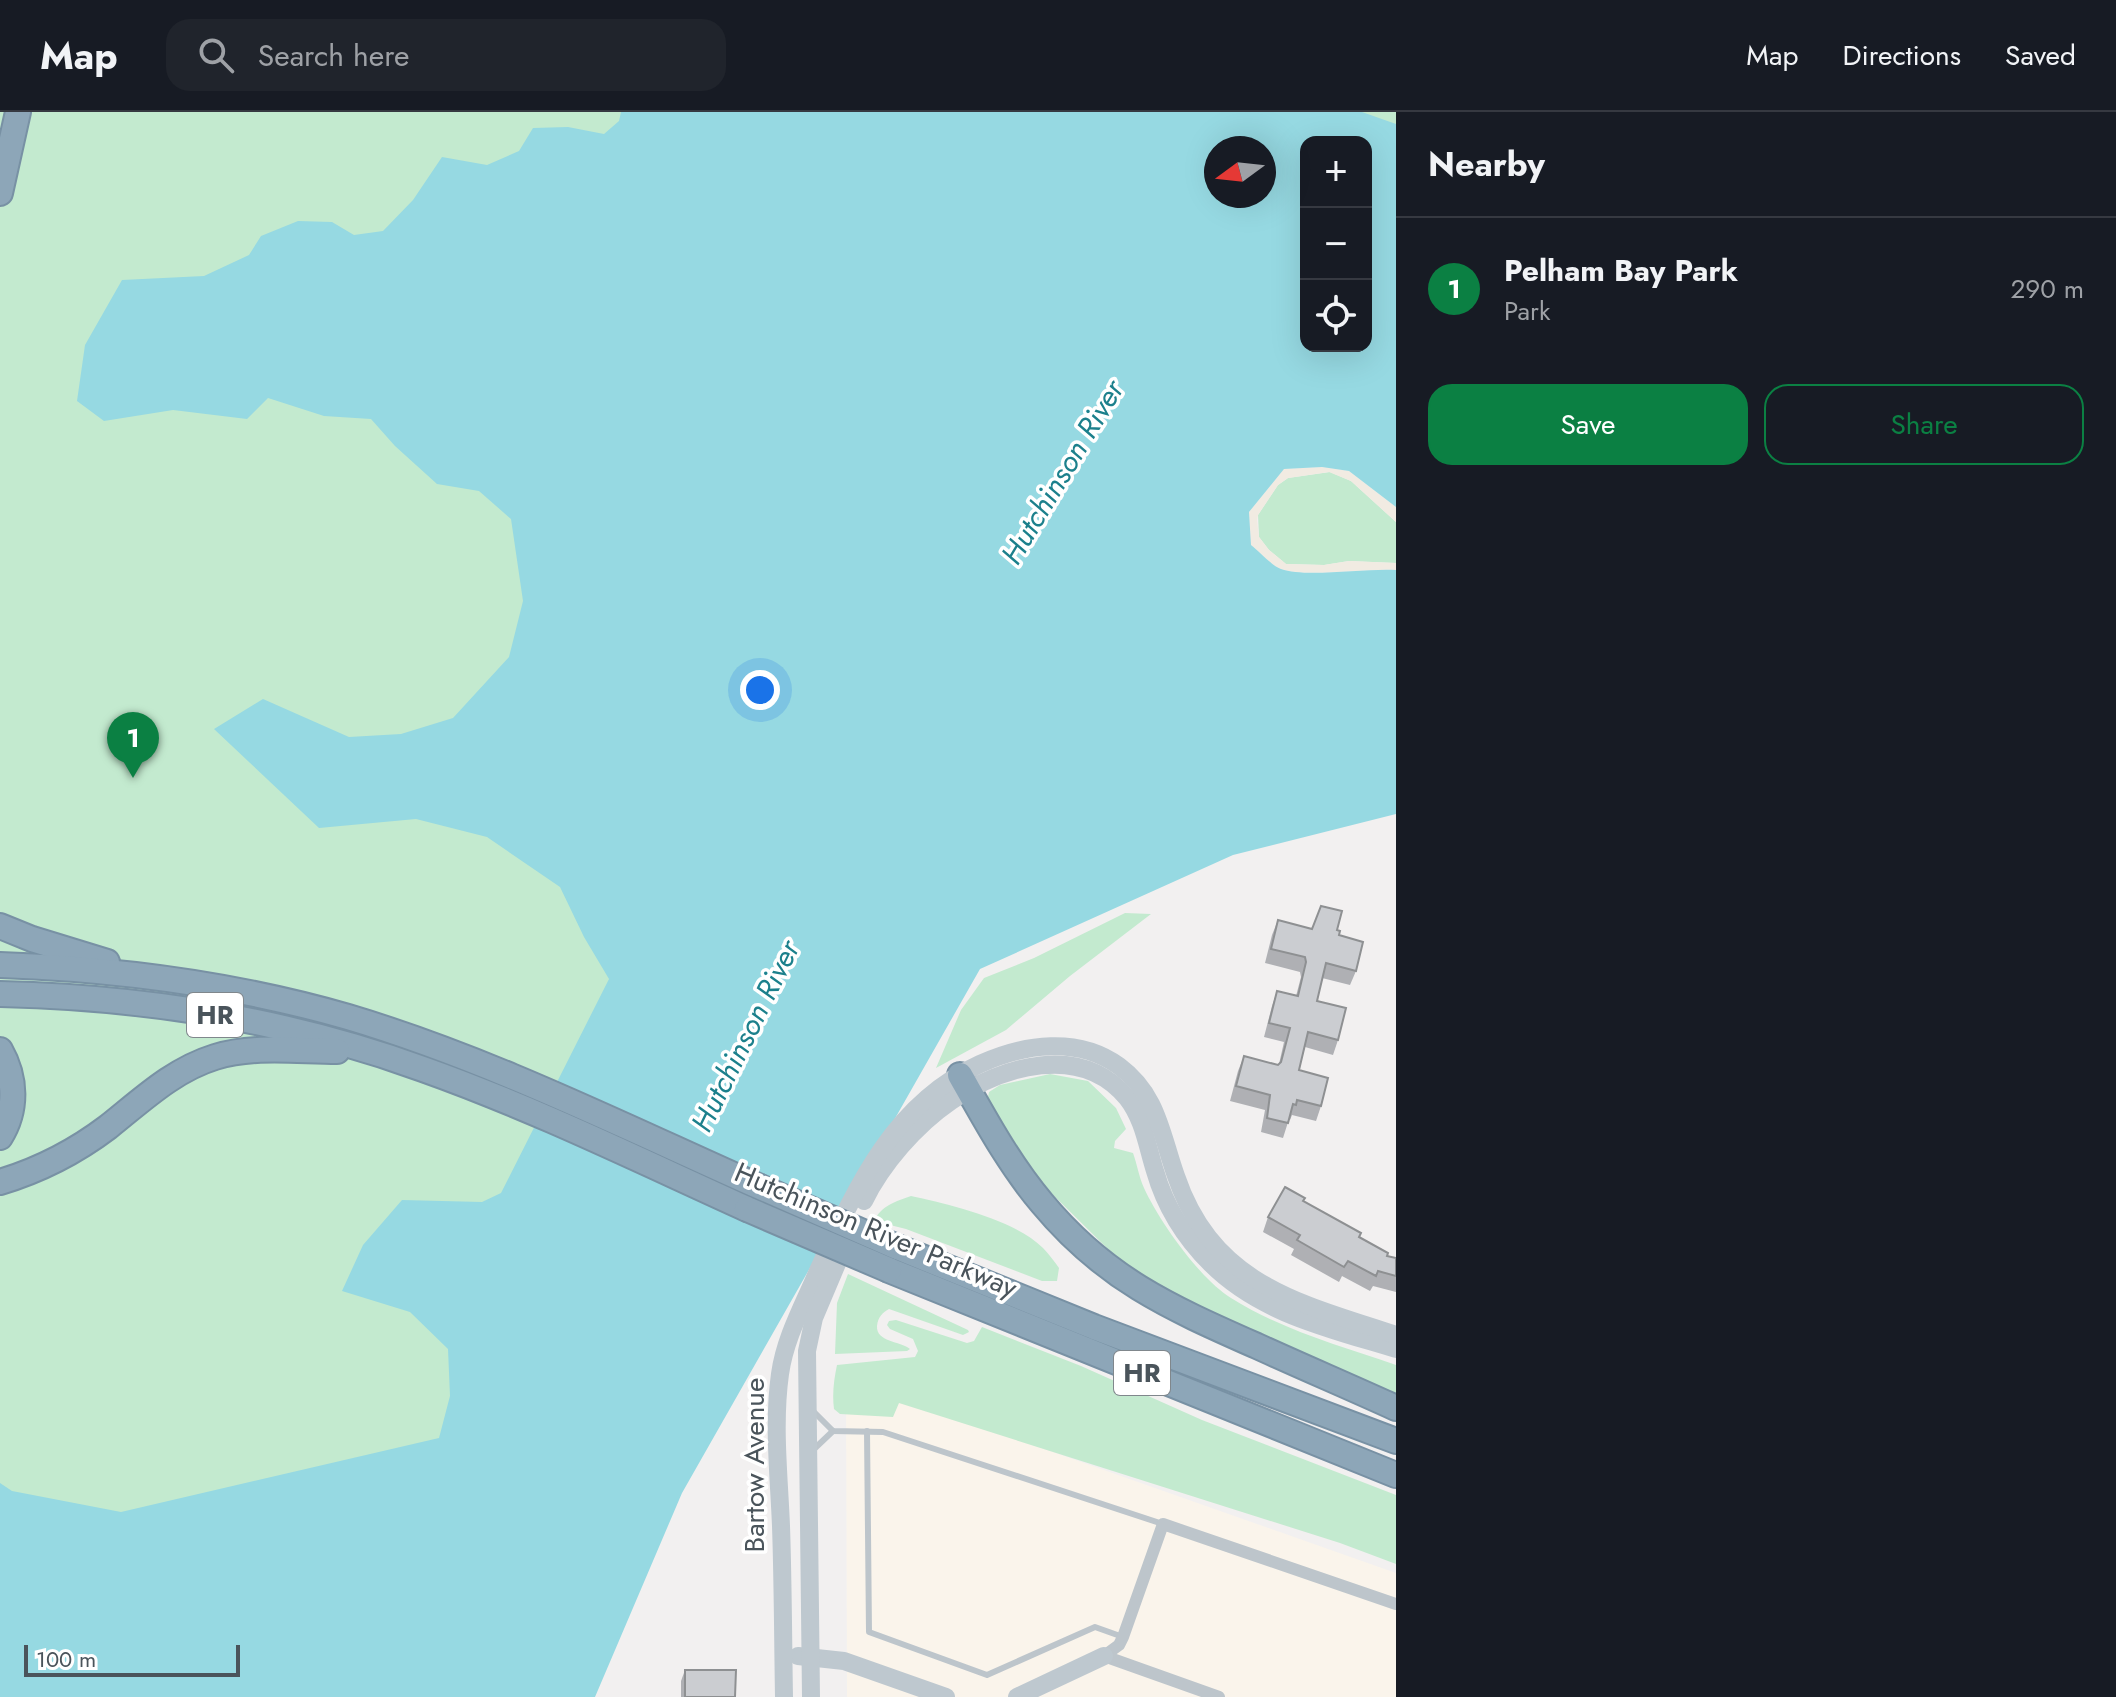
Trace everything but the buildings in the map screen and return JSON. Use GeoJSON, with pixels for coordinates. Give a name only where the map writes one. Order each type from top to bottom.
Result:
{"type":"FeatureCollection","features":[{"type":"Feature","properties":{"kind":"highway"},"geometry":{"type":"LineString","coordinates":[[0,193],[18,112]]}},
{"type":"Feature","properties":{"kind":"highway"},"geometry":{"type":"LineString","coordinates":[[0,926],[143,975]]}},
{"type":"Feature","properties":{"kind":"highway","name":"Hutchinson River Parkway"},"geometry":{"type":"LineString","coordinates":[[0,965],[143,975],[224,988],[303,1005],[433,1046],[897,1247],[1080,1321],[1396,1441]]}},
{"type":"Feature","properties":{"kind":"highway","name":"Hutchinson River Parkway"},"geometry":{"type":"LineString","coordinates":[[0,994],[172,1008],[266,1024],[424,1069],[889,1270],[1396,1475]]}},
{"type":"Feature","properties":{"kind":"highway"},"geometry":{"type":"LineString","coordinates":[[0,1050],[12,1079],[13,1097],[8,1123],[0,1137]]}},
{"type":"Feature","properties":{"kind":"highway"},"geometry":{"type":"LineString","coordinates":[[0,1182],[60,1159],[89,1141],[173,1076],[209,1059],[233,1052],[263,1050],[373,1052]]}},
{"type":"Feature","properties":{"kind":"highway"},"geometry":{"type":"LineString","coordinates":[[965,1083],[1017,1171],[1044,1206],[1088,1251],[1118,1275],[1171,1308],[1396,1408]]}},
{"type":"Feature","properties":{"kind":"street"},"geometry":{"type":"LineString","coordinates":[[837,1246],[881,1173],[965,1083],[998,1056],[1034,1047],[1079,1048],[1111,1061],[1137,1082],[1152,1103],[1187,1203],[1202,1228],[1231,1262],[1254,1281],[1280,1295],[1396,1335]]}},
{"type":"Feature","properties":{"kind":"street"},"geometry":{"type":"LineString","coordinates":[[965,1083],[1043,1065],[1073,1066],[1101,1077],[1119,1090],[1133,1107],[1143,1127],[1155,1174],[1171,1210],[1193,1243],[1220,1273],[1276,1309],[1396,1349]]}},
{"type":"Feature","properties":{"kind":"street","name":"Bartow Avenue"},"geometry":{"type":"LineString","coordinates":[[811,1697],[806,1363],[814,1318],[837,1246]]}},
{"type":"Feature","properties":{"kind":"street","name":"Bartow Avenue"},"geometry":{"type":"LineString","coordinates":[[784,1697],[779,1383],[792,1329],[837,1246]]}},
{"type":"Feature","properties":{"kind":"street"},"geometry":{"type":"LineString","coordinates":[[1017,1697],[1114,1650],[1123,1637],[1163,1524],[1396,1604]]}},
{"type":"Feature","properties":{"kind":"street"},"geometry":{"type":"LineString","coordinates":[[783,1656],[844,1661],[941,1696]]}},
{"type":"Feature","properties":{"kind":"street"},"geometry":{"type":"LineString","coordinates":[[1104,1656],[1219,1697]]}},
{"type":"Feature","properties":{"kind":"lane"},"geometry":{"type":"LineString","coordinates":[[814,1318],[811,1409],[833,1431]]}},
{"type":"Feature","properties":{"kind":"lane"},"geometry":{"type":"LineString","coordinates":[[808,1550],[812,1540],[813,1449],[833,1431],[883,1432],[1163,1524]]}},
{"type":"Feature","properties":{"kind":"lane"},"geometry":{"type":"LineString","coordinates":[[867,1431],[869,1632],[987,1675],[1095,1627],[1123,1637]]}},
{"type":"Feature","properties":{"kind":"shaded area"},"geometry":{"type":"Polygon","coordinates":[[[846,1379],[1396,1573],[1396,1697],[847,1697],[846,1379]]]}},
{"type":"Feature","properties":{"kind":"green space"},"geometry":{"type":"Polygon","coordinates":[[[0,112],[1396,112],[1396,204],[1372,154],[1372,136],[1300,136],[1300,151],[1276,188],[1276,136],[1204,136],[1204,208],[1263,208],[404,1519],[0,1663],[0,112]]]}},
{"type":"Feature","properties":{"kind":"green space"},"geometry":{"type":"Polygon","coordinates":[[[1330,472],[1351,481],[1396,522],[1396,563],[1349,561],[1324,565],[1286,564],[1259,537],[1258,515],[1278,485],[1288,478],[1330,472]]]}},
{"type":"Feature","properties":{"kind":"green space"},"geometry":{"type":"Polygon","coordinates":[[[1125,913],[1151,914],[1006,1030],[936,1068],[961,1010],[984,978],[1034,958],[1125,913]]]}},
{"type":"Feature","properties":{"kind":"green space"},"geometry":{"type":"Polygon","coordinates":[[[1050,1074],[1088,1081],[1116,1108],[1126,1129],[1115,1141],[1114,1148],[1133,1153],[1144,1188],[1160,1216],[1206,1277],[1231,1298],[1270,1319],[1396,1365],[1396,1399],[1169,1294],[1123,1264],[1034,1176],[987,1102],[989,1092],[1000,1085],[1050,1074]]]}},
{"type":"Feature","properties":{"kind":"green space"},"geometry":{"type":"Polygon","coordinates":[[[911,1196],[962,1209],[1016,1229],[1043,1248],[1059,1268],[1057,1281],[1042,1281],[906,1229],[874,1221],[885,1208],[911,1196]]]}},
{"type":"Feature","properties":{"kind":"green space"},"geometry":{"type":"Polygon","coordinates":[[[848,1274],[969,1332],[963,1335],[889,1309],[879,1318],[877,1326],[880,1335],[910,1349],[835,1354],[837,1303],[848,1274]]]}},
{"type":"Feature","properties":{"kind":"green space"},"geometry":{"type":"Polygon","coordinates":[[[896,1320],[967,1343],[974,1341],[982,1327],[1081,1366],[1202,1420],[1396,1495],[1396,1564],[1340,1543],[899,1403],[893,1417],[840,1414],[833,1403],[837,1365],[915,1357],[918,1351],[913,1339],[887,1325],[889,1321],[896,1320]]]}},
{"type":"Feature","properties":{"kind":"sand"},"geometry":{"type":"Polygon","coordinates":[[[1322,467],[1349,471],[1396,507],[1396,522],[1351,481],[1329,472],[1288,478],[1278,485],[1258,515],[1259,537],[1286,564],[1324,565],[1349,561],[1396,563],[1396,570],[1292,572],[1277,567],[1251,545],[1249,512],[1284,469],[1322,467]]]}},
{"type":"Feature","properties":{"kind":"water","name":"Hutchinson River"},"geometry":{"type":"Polygon","coordinates":[[[621,112],[1362,112],[1396,124],[1396,507],[1349,471],[1322,467],[1284,469],[1249,512],[1251,545],[1281,569],[1305,573],[1396,570],[1396,814],[1233,855],[980,969],[682,1493],[595,1697],[0,1697],[0,1483],[12,1491],[121,1512],[439,1438],[450,1396],[448,1349],[410,1312],[342,1291],[363,1245],[402,1200],[482,1202],[501,1193],[609,979],[560,887],[487,837],[416,819],[319,828],[214,729],[263,699],[349,737],[401,734],[453,718],[509,657],[523,601],[511,519],[479,491],[437,484],[371,419],[324,416],[268,398],[247,419],[173,410],[104,421],[77,401],[85,345],[122,280],[204,276],[249,255],[261,236],[298,221],[332,222],[354,235],[383,231],[413,200],[442,157],[487,165],[519,151],[533,128],[568,127],[604,134],[619,121],[621,112]]]}},
{"type":"Feature","properties":{"kind":"place","name":"Pelham Bay Park"},"geometry":{"type":"Point","coordinates":[133,778]}}]}
